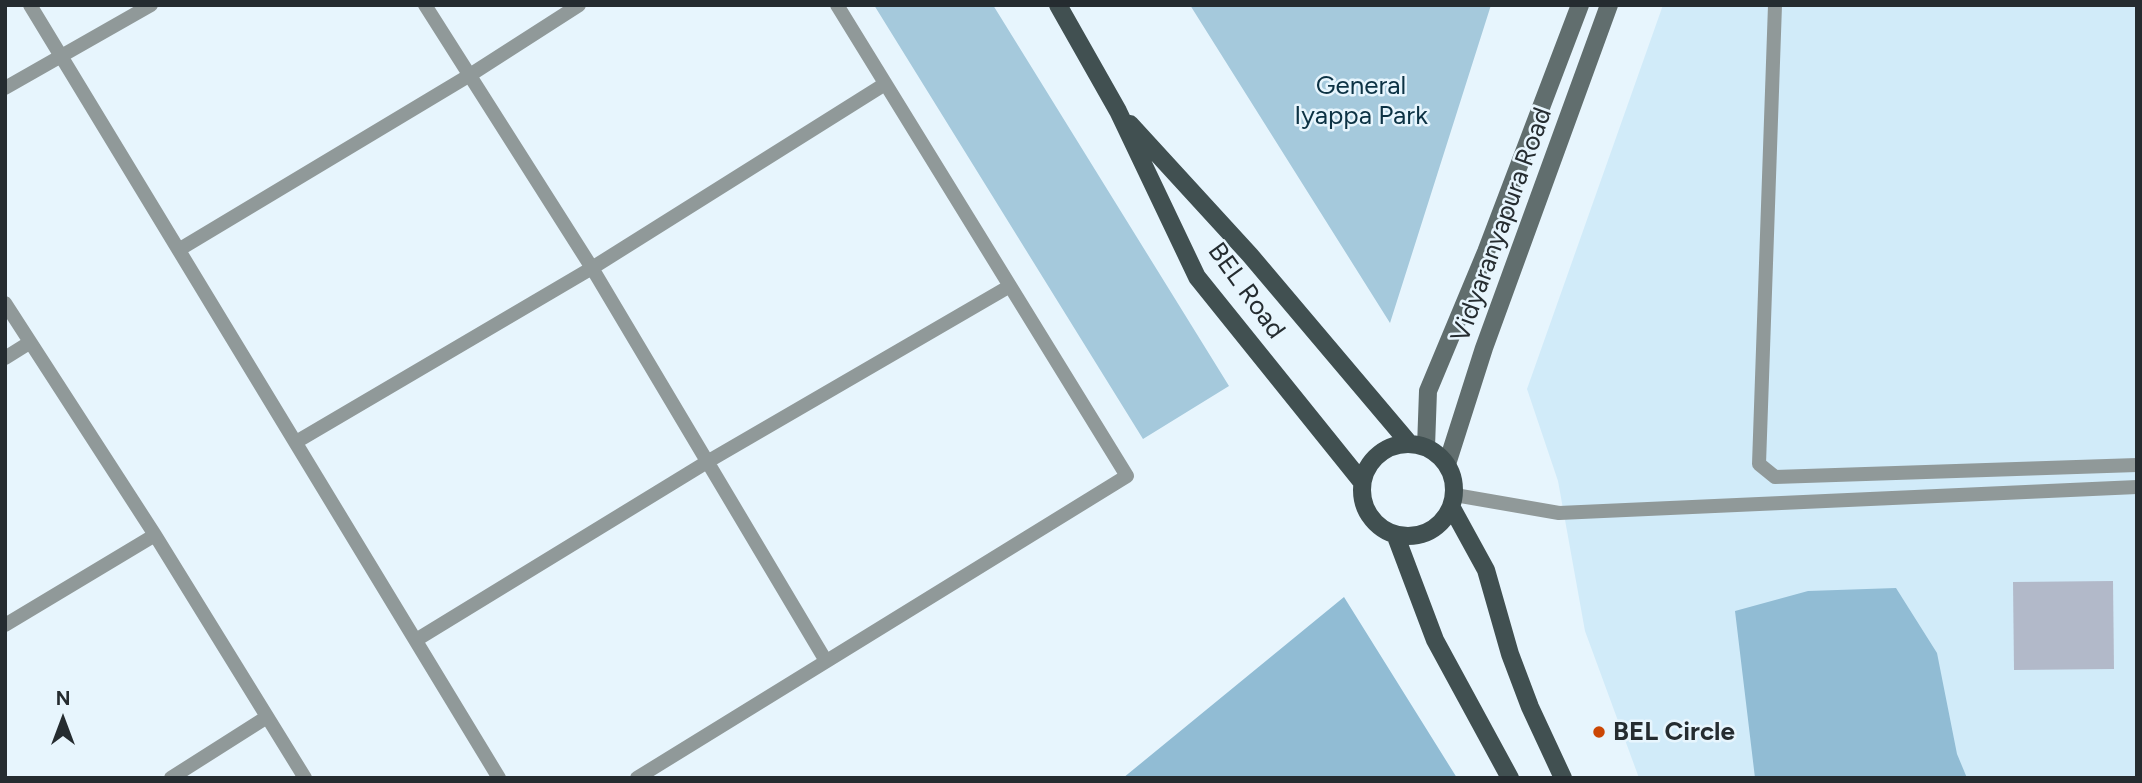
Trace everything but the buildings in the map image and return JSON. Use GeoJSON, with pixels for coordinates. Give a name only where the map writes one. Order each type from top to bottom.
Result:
{"type":"FeatureCollection","features":[{"type":"Feature","properties":{"kind":"main road","name":"BEL Road"},"geometry":{"type":"LineString","coordinates":[[1058,5],[1118,111],[1196,277],[1362,482]]}},
{"type":"Feature","properties":{"kind":"main road","name":"Vidyaranyapura Road"},"geometry":{"type":"LineString","coordinates":[[1417,445],[1428,391],[1486,252],[1580,5]]}},
{"type":"Feature","properties":{"kind":"main road","name":"Vidyaranyapura Road"},"geometry":{"type":"LineString","coordinates":[[1447,464],[1484,348],[1609,5]]}},
{"type":"Feature","properties":{"kind":"main road","name":"BEL Road"},"geometry":{"type":"LineString","coordinates":[[1118,111],[1250,255],[1417,445]]}},
{"type":"Feature","properties":{"kind":"main road"},"geometry":{"type":"LineString","coordinates":[[1453,502],[1430,530],[1413,535],[1395,534],[1368,515],[1362,499],[1362,482],[1370,462],[1387,448],[1417,445],[1447,464],[1453,502],[1486,570],[1510,654],[1563,778]]}},
{"type":"Feature","properties":{"kind":"main road"},"geometry":{"type":"LineString","coordinates":[[1395,534],[1435,640],[1510,778]]}},
{"type":"Feature","properties":{"kind":"lane"},"geometry":{"type":"LineString","coordinates":[[30,5],[180,248],[499,778]]}},
{"type":"Feature","properties":{"kind":"lane"},"geometry":{"type":"LineString","coordinates":[[5,88],[151,5]]}},
{"type":"Feature","properties":{"kind":"lane"},"geometry":{"type":"LineString","coordinates":[[425,5],[592,268],[826,661]]}},
{"type":"Feature","properties":{"kind":"lane"},"geometry":{"type":"LineString","coordinates":[[180,248],[470,75],[579,5]]}},
{"type":"Feature","properties":{"kind":"lane"},"geometry":{"type":"LineString","coordinates":[[637,778],[1127,476],[837,5]]}},
{"type":"Feature","properties":{"kind":"lane"},"geometry":{"type":"LineString","coordinates":[[1775,5],[1759,464],[1775,477],[2137,465]]}},
{"type":"Feature","properties":{"kind":"lane"},"geometry":{"type":"LineString","coordinates":[[296,442],[592,268],[885,84]]}},
{"type":"Feature","properties":{"kind":"lane"},"geometry":{"type":"LineString","coordinates":[[416,640],[707,462],[1010,286]]}},
{"type":"Feature","properties":{"kind":"lane"},"geometry":{"type":"LineString","coordinates":[[5,303],[155,535],[304,778]]}},
{"type":"Feature","properties":{"kind":"lane"},"geometry":{"type":"LineString","coordinates":[[5,358],[29,343]]}},
{"type":"Feature","properties":{"kind":"lane"},"geometry":{"type":"LineString","coordinates":[[1453,502],[1559,513],[2137,488]]}},
{"type":"Feature","properties":{"kind":"lane"},"geometry":{"type":"LineString","coordinates":[[5,625],[155,535]]}},
{"type":"Feature","properties":{"kind":"lane"},"geometry":{"type":"LineString","coordinates":[[171,778],[267,717]]}},
{"type":"Feature","properties":{"kind":"shaded area"},"geometry":{"type":"Polygon","coordinates":[[[1663,5],[2137,5],[2137,778],[1639,778],[1585,631],[1558,481],[1527,389],[1663,5]]]}},
{"type":"Feature","properties":{"kind":"shaded area"},"geometry":{"type":"Polygon","coordinates":[[[1896,588],[1937,653],[1957,754],[1967,778],[1755,778],[1735,611],[1808,591],[1896,588]]]}},
{"type":"Feature","properties":{"kind":"shaded area"},"geometry":{"type":"Polygon","coordinates":[[[1344,597],[1457,778],[1123,778],[1344,597]]]}},
{"type":"Feature","properties":{"kind":"green space"},"geometry":{"type":"Polygon","coordinates":[[[874,5],[993,5],[1229,386],[1143,439],[874,5]]]}},
{"type":"Feature","properties":{"kind":"green space","name":"General Iyappa Park"},"geometry":{"type":"Polygon","coordinates":[[[1190,5],[1491,5],[1390,323],[1190,5]]]}},
{"type":"Feature","properties":{"kind":"place","name":"BEL Circle"},"geometry":{"type":"Point","coordinates":[1599,732]}}]}
